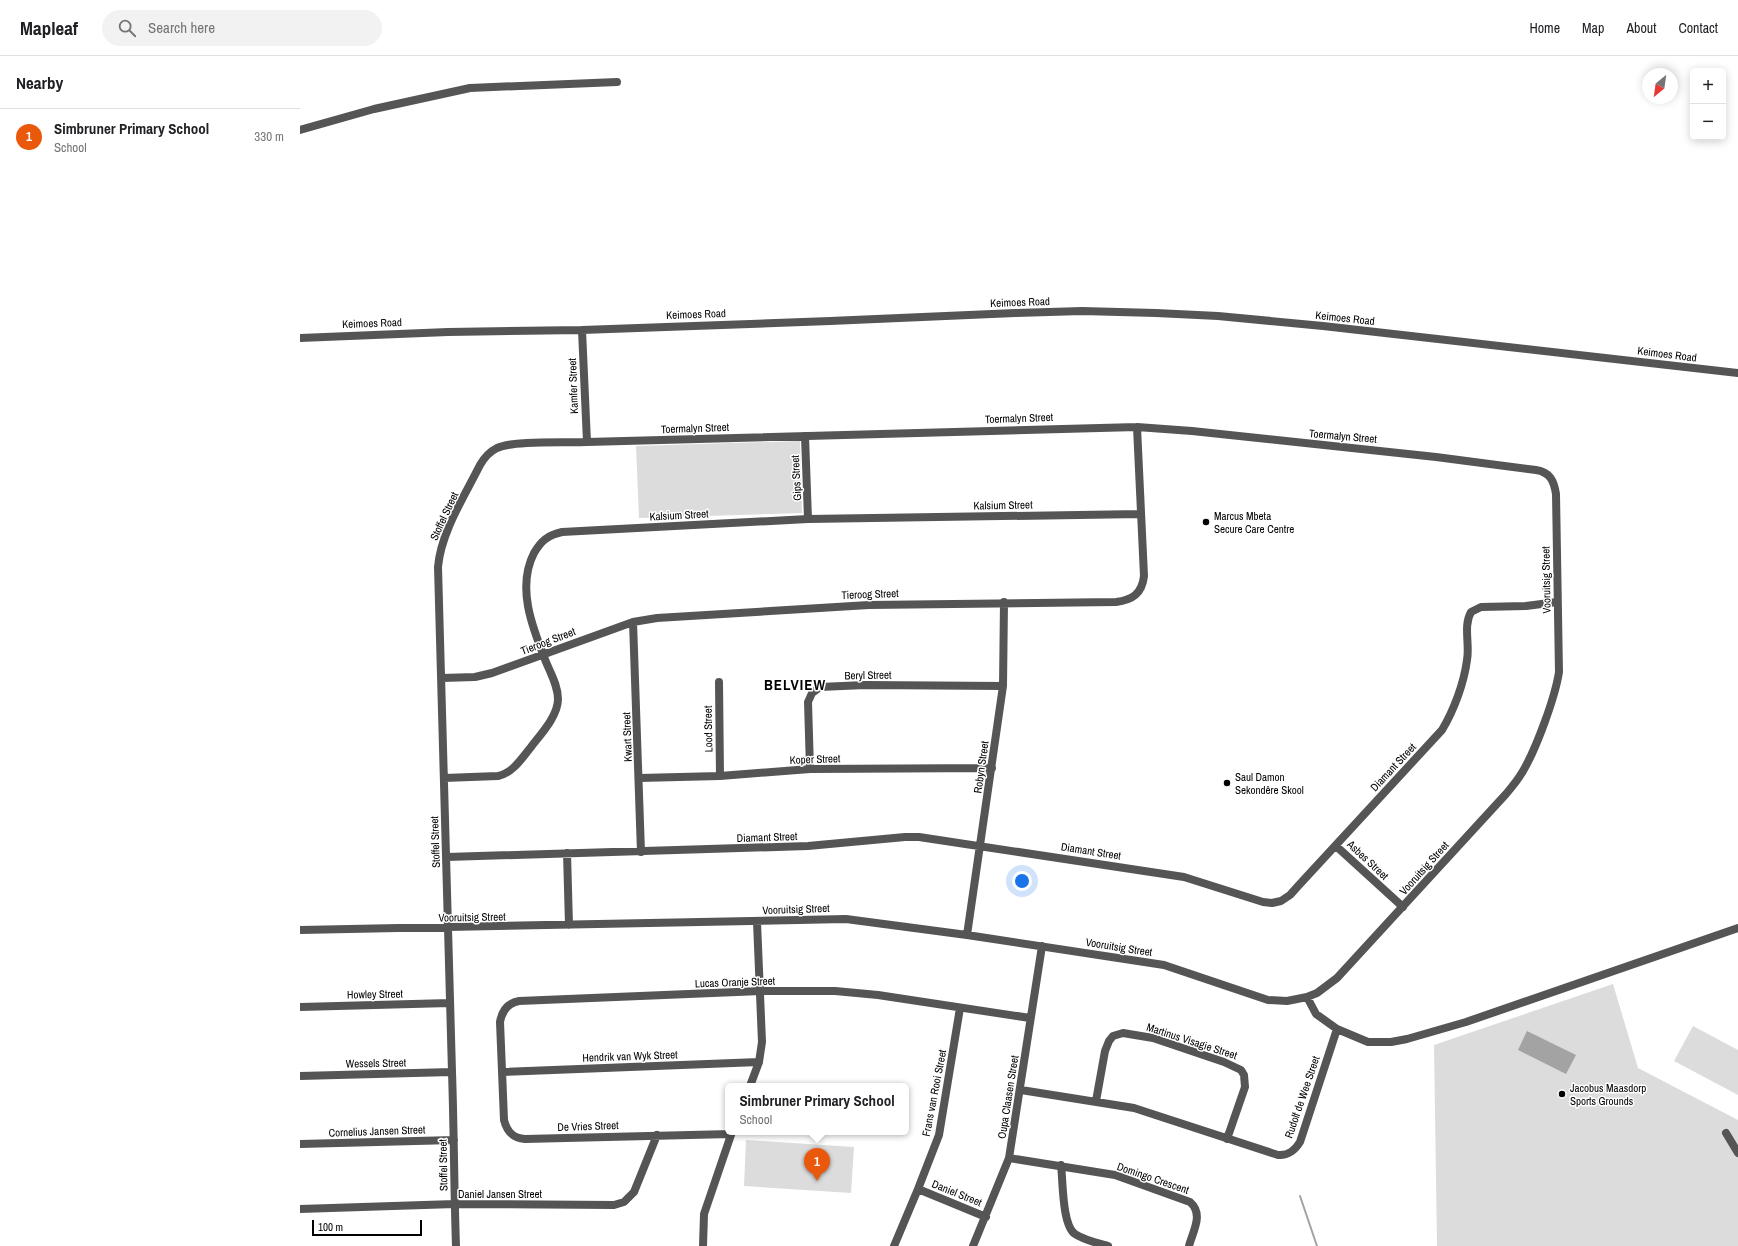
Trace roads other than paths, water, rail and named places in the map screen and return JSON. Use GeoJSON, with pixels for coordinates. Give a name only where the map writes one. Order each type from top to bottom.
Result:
{"type":"FeatureCollection","features":[{"type":"Feature","properties":{"kind":"street"},"geometry":{"type":"LineString","coordinates":[[300,130],[374,109],[470,88],[618,82]]}},
{"type":"Feature","properties":{"kind":"street","name":"Keimoes Road"},"geometry":{"type":"LineString","coordinates":[[300,338],[441,332],[582,330],[876,320],[1082,311],[1218,316],[1323,326],[1738,373]]}},
{"type":"Feature","properties":{"kind":"street","name":"Kamfer Street"},"geometry":{"type":"LineString","coordinates":[[582,330],[587,442]]}},
{"type":"Feature","properties":{"kind":"street","name":"Toermalyn Street"},"geometry":{"type":"LineString","coordinates":[[493,451],[509,445],[587,442],[1137,427],[1177,429],[1422,455],[1545,472]]}},
{"type":"Feature","properties":{"kind":"street","name":"Tieroog Street"},"geometry":{"type":"LineString","coordinates":[[442,678],[474,677],[492,673],[634,622],[657,618],[823,606],[1004,602],[1116,602],[1126,600],[1134,597],[1140,591],[1143,582],[1137,427]]}},
{"type":"Feature","properties":{"kind":"street","name":"Gips Street"},"geometry":{"type":"LineString","coordinates":[[805,436],[808,519]]}},
{"type":"Feature","properties":{"kind":"street","name":"Stoffel Street"},"geometry":{"type":"LineString","coordinates":[[456,1246],[449,928],[438,567],[440,553],[446,535],[480,465],[493,451]]}},
{"type":"Feature","properties":{"kind":"street","name":"Vooruitsig Street"},"geometry":{"type":"LineString","coordinates":[[300,930],[757,922],[846,919],[967,935],[1169,966],[1268,1000],[1287,1001],[1307,997],[1317,993],[1337,978],[1506,794],[1526,764],[1545,718],[1558,678],[1559,665],[1556,494],[1553,481],[1545,472]]}},
{"type":"Feature","properties":{"kind":"street","name":"Kalsium Street"},"geometry":{"type":"LineString","coordinates":[[444,778],[498,776],[506,773],[517,764],[552,717],[557,705],[558,694],[555,682],[543,655],[529,614],[526,592],[531,561],[537,549],[550,535],[562,532],[808,519],[1141,514]]}},
{"type":"Feature","properties":{"kind":"street","name":"Robyn Street"},"geometry":{"type":"LineString","coordinates":[[967,935],[1003,686],[1004,602]]}},
{"type":"Feature","properties":{"kind":"street","name":"Diamant Street"},"geometry":{"type":"LineString","coordinates":[[447,857],[814,846],[905,837],[932,839],[1184,877],[1259,901],[1272,903],[1290,895],[1442,730],[1449,716],[1467,664],[1467,627],[1468,617],[1471,612],[1481,607],[1526,606],[1557,602]]}},
{"type":"Feature","properties":{"kind":"street","name":"Kwart Street"},"geometry":{"type":"LineString","coordinates":[[634,622],[641,852]]}},
{"type":"Feature","properties":{"kind":"street","name":"Lood Street"},"geometry":{"type":"LineString","coordinates":[[719,682],[720,776]]}},
{"type":"Feature","properties":{"kind":"street","name":"Beryl Street"},"geometry":{"type":"LineString","coordinates":[[810,769],[808,702],[812,693],[820,687],[865,685],[1003,686]]}},
{"type":"Feature","properties":{"kind":"street","name":"Koper Street"},"geometry":{"type":"LineString","coordinates":[[639,778],[720,776],[810,769],[992,768]]}},
{"type":"Feature","properties":{"kind":"street","name":"Asbes Street"},"geometry":{"type":"LineString","coordinates":[[1336,846],[1403,907]]}},
{"type":"Feature","properties":{"kind":"street"},"geometry":{"type":"LineString","coordinates":[[567,853],[569,925]]}},
{"type":"Feature","properties":{"kind":"street"},"geometry":{"type":"LineString","coordinates":[[751,1083],[759,1062],[762,1042],[757,922]]}},
{"type":"Feature","properties":{"kind":"street"},"geometry":{"type":"LineString","coordinates":[[1307,997],[1316,1014],[1337,1029],[1372,1043],[1384,1043],[1407,1039],[1466,1022],[1738,928]]}},
{"type":"Feature","properties":{"kind":"street","name":"Oupa Claasen Street"},"geometry":{"type":"LineString","coordinates":[[974,1246],[1009,1158],[1021,1090],[1030,1018],[1042,946]]}},
{"type":"Feature","properties":{"kind":"street","name":"Lucas Oranje Street"},"geometry":{"type":"LineString","coordinates":[[503,1072],[500,1022],[504,1009],[515,1001],[761,991],[847,992],[1030,1018]]}},
{"type":"Feature","properties":{"kind":"street","name":"Howley Street"},"geometry":{"type":"LineString","coordinates":[[300,1007],[450,1003]]}},
{"type":"Feature","properties":{"kind":"street","name":"Frans van Rooi Street"},"geometry":{"type":"LineString","coordinates":[[894,1246],[918,1189],[940,1128],[960,1008]]}},
{"type":"Feature","properties":{"kind":"street","name":"Rudolf de Wee Street"},"geometry":{"type":"LineString","coordinates":[[1227,1139],[1278,1155],[1287,1155],[1292,1152],[1300,1142],[1337,1029]]}},
{"type":"Feature","properties":{"kind":"street","name":"Martinus Visagie Street"},"geometry":{"type":"LineString","coordinates":[[1096,1101],[1105,1052],[1109,1041],[1113,1036],[1123,1033],[1153,1038],[1224,1062],[1241,1070],[1244,1075],[1245,1087],[1227,1139]]}},
{"type":"Feature","properties":{"kind":"street","name":"Hendrik van Wyk Street"},"geometry":{"type":"LineString","coordinates":[[503,1072],[759,1062]]}},
{"type":"Feature","properties":{"kind":"street","name":"Wessels Street"},"geometry":{"type":"LineString","coordinates":[[300,1076],[452,1072]]}},
{"type":"Feature","properties":{"kind":"street","name":"De Vries Street"},"geometry":{"type":"LineString","coordinates":[[503,1072],[506,1127],[509,1132],[518,1138],[725,1133]]}},
{"type":"Feature","properties":{"kind":"street"},"geometry":{"type":"LineString","coordinates":[[1021,1090],[1134,1108],[1227,1139]]}},
{"type":"Feature","properties":{"kind":"street"},"geometry":{"type":"LineString","coordinates":[[1726,1133],[1738,1153]]}},
{"type":"Feature","properties":{"kind":"street","name":"Daniel Jansen Street"},"geometry":{"type":"LineString","coordinates":[[300,1209],[454,1204],[614,1205],[624,1202],[632,1196],[637,1187],[657,1135]]}},
{"type":"Feature","properties":{"kind":"street"},"geometry":{"type":"LineString","coordinates":[[703,1246],[704,1214],[730,1135]]}},
{"type":"Feature","properties":{"kind":"street","name":"Cornelius Jansen Street"},"geometry":{"type":"LineString","coordinates":[[300,1144],[454,1140]]}},
{"type":"Feature","properties":{"kind":"street","name":"Domingo Crescent"},"geometry":{"type":"LineString","coordinates":[[1009,1158],[1061,1165],[1115,1175],[1190,1202],[1197,1210],[1198,1216],[1189,1246]]}},
{"type":"Feature","properties":{"kind":"street"},"geometry":{"type":"LineString","coordinates":[[1061,1165],[1069,1228],[1076,1235],[1108,1246]]}},
{"type":"Feature","properties":{"kind":"street","name":"Daniel Street"},"geometry":{"type":"LineString","coordinates":[[918,1189],[986,1216]]}},
{"type":"Feature","properties":{"kind":"waterway"},"geometry":{"type":"LineString","coordinates":[[1300,1196],[1317,1246]]}},
{"type":"Feature","properties":{"kind":"place","name":"Marcus Mbeta Secure Care Centre"},"geometry":{"type":"Point","coordinates":[1206,522]}},
{"type":"Feature","properties":{"kind":"place","name":"Saul Damon Sekondêre Skool"},"geometry":{"type":"Point","coordinates":[1227,783]}},
{"type":"Feature","properties":{"kind":"place","name":"Jacobus Maasdorp Sports Grounds"},"geometry":{"type":"Point","coordinates":[1562,1094]}},
{"type":"Feature","properties":{"kind":"place","name":"Simbruner Primary School"},"geometry":{"type":"Point","coordinates":[817,1181]}},
{"type":"Feature","properties":{"kind":"district","name":"BELVIEW"},"geometry":{"type":"Point","coordinates":[795,685]}}]}
